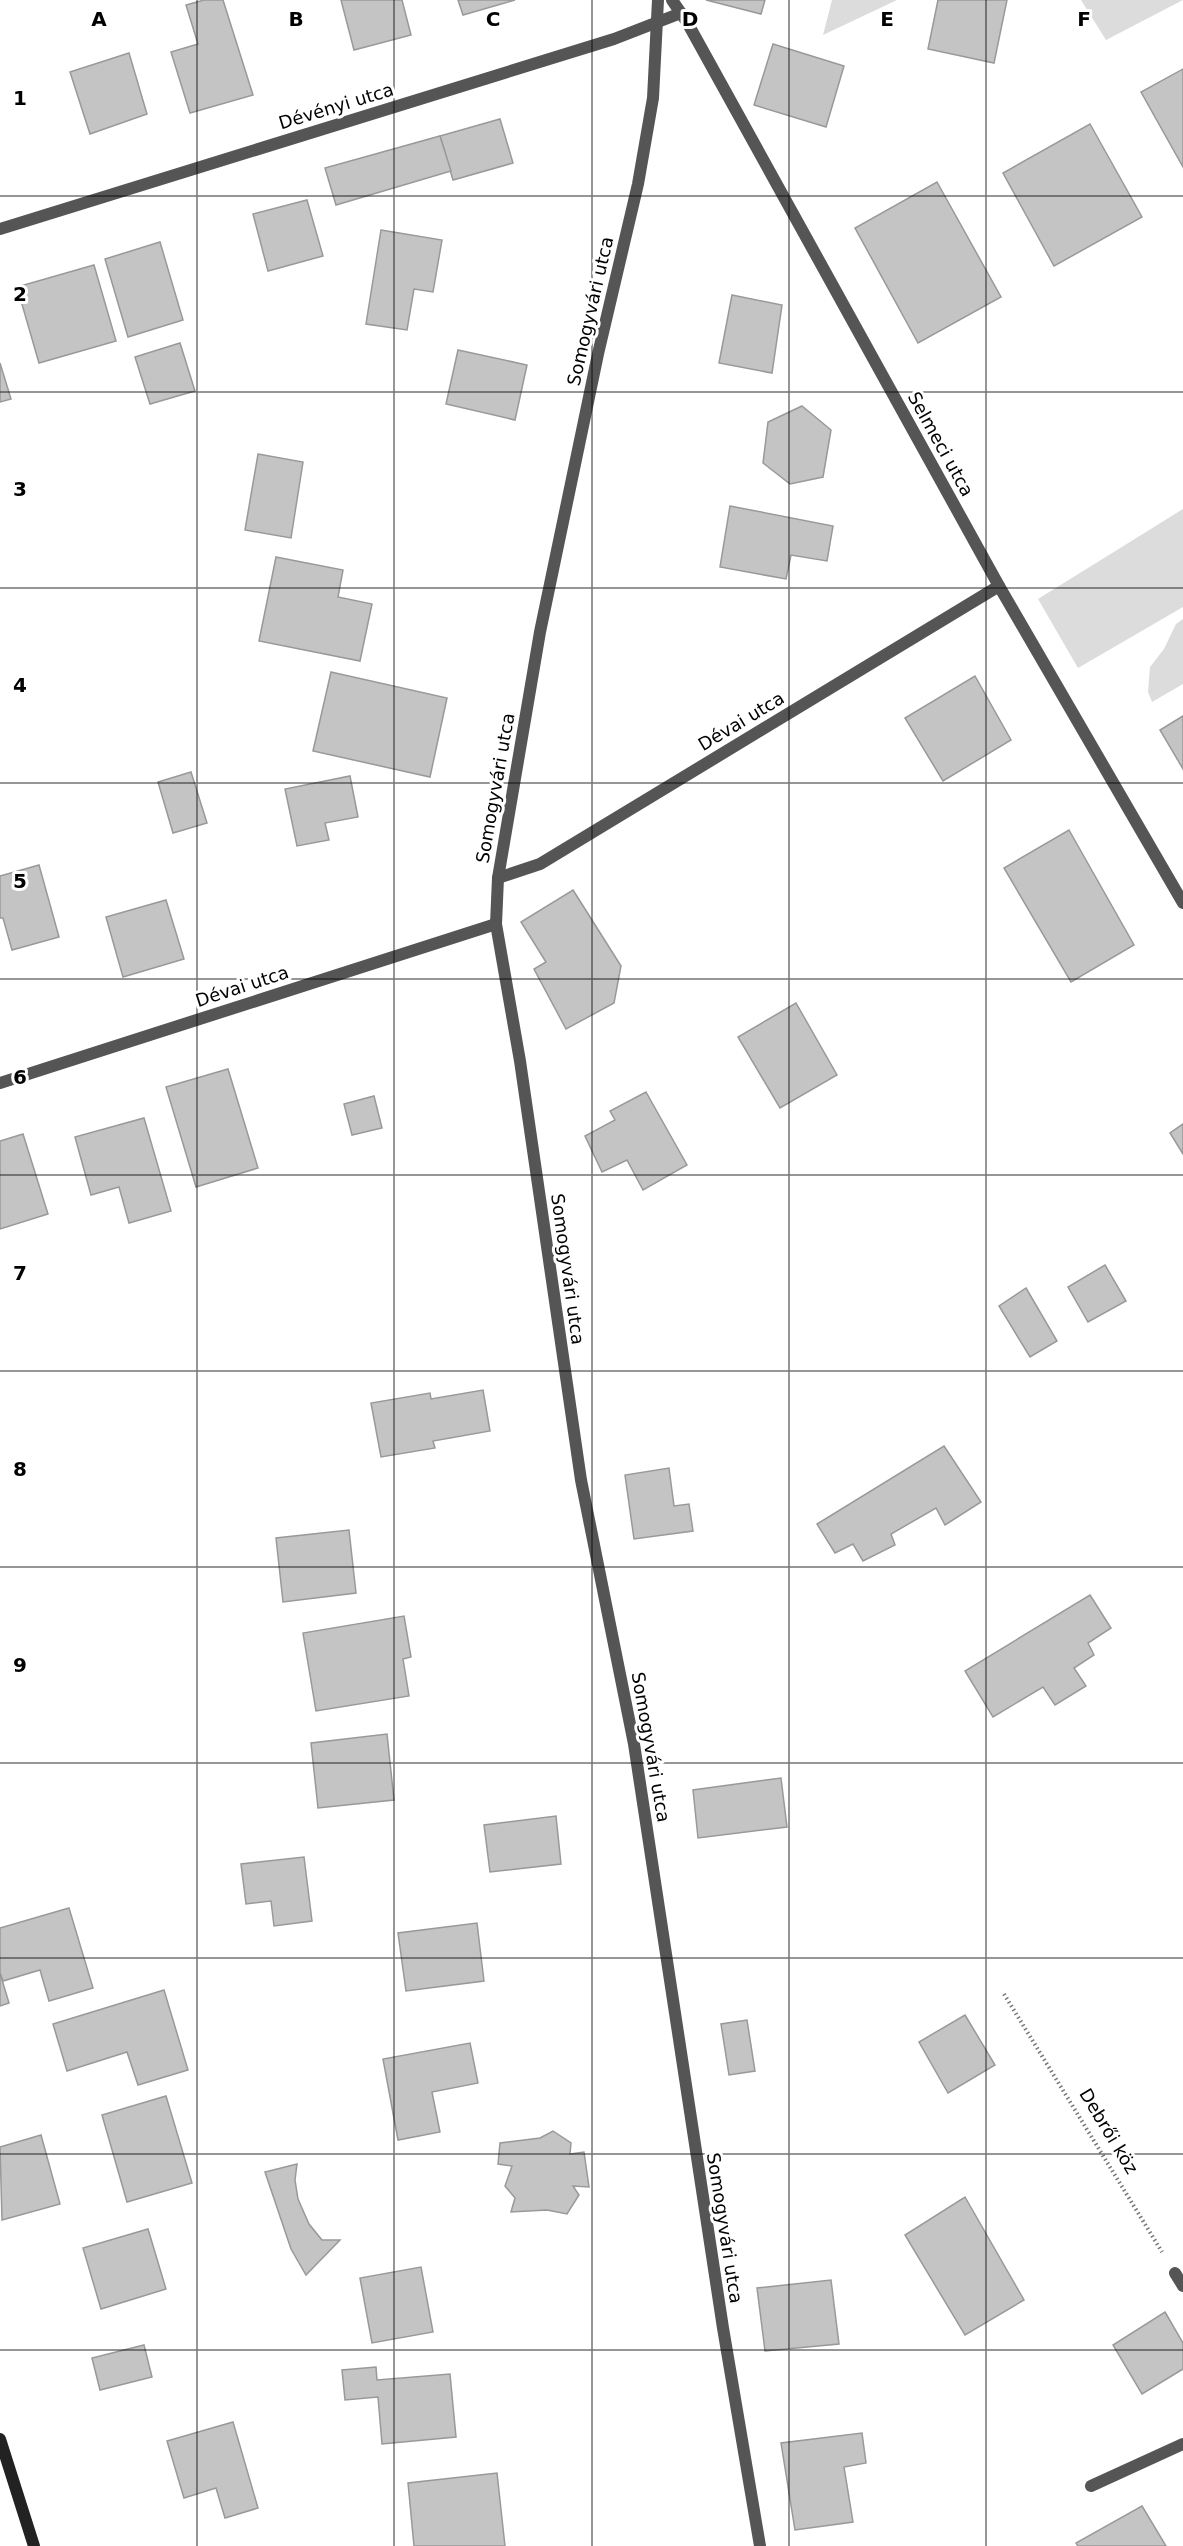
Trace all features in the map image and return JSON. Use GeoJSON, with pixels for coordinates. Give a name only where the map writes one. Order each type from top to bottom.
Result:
{"type":"FeatureCollection","features":[{"type":"Feature","properties":{"kind":"street","name":"Somogyvári utca"},"geometry":{"type":"LineString","coordinates":[[658,0],[653,98],[638,184],[598,354],[540,632],[498,878],[496,924],[520,1061],[581,1480],[634,1744],[723,2328],[760,2546]]}},
{"type":"Feature","properties":{"kind":"street","name":"Selmeci utca"},"geometry":{"type":"LineString","coordinates":[[672,0],[999,586],[1183,903]]}},
{"type":"Feature","properties":{"kind":"street","name":"Dévényi utca"},"geometry":{"type":"LineString","coordinates":[[0,229],[656,25],[681,13]]}},
{"type":"Feature","properties":{"kind":"street","name":"Dévai utca"},"geometry":{"type":"LineString","coordinates":[[498,878],[540,864],[999,586]]}},
{"type":"Feature","properties":{"kind":"street","name":"Dévai utca"},"geometry":{"type":"LineString","coordinates":[[0,1083],[496,924]]}},
{"type":"Feature","properties":{"kind":"street"},"geometry":{"type":"LineString","coordinates":[[1175,2273],[1183,2286]]}},
{"type":"Feature","properties":{"kind":"street"},"geometry":{"type":"LineString","coordinates":[[0,2439],[34,2546]]}},
{"type":"Feature","properties":{"kind":"street"},"geometry":{"type":"LineString","coordinates":[[1091,2486],[1183,2444]]}},
{"type":"Feature","properties":{"kind":"path","name":"Debrői köz"},"geometry":{"type":"LineString","coordinates":[[1004,1994],[1175,2273]]}},
{"type":"Feature","properties":{"kind":"shaded area"},"geometry":{"type":"Polygon","coordinates":[[[832,0],[897,0],[823,35],[832,0]]]}},
{"type":"Feature","properties":{"kind":"shaded area"},"geometry":{"type":"Polygon","coordinates":[[[1081,0],[1183,0],[1106,40],[1081,0]]]}},
{"type":"Feature","properties":{"kind":"shaded area"},"geometry":{"type":"Polygon","coordinates":[[[1183,509],[1183,607],[1078,668],[1038,599],[1183,509]]]}},
{"type":"Feature","properties":{"kind":"shaded area"},"geometry":{"type":"Polygon","coordinates":[[[1183,619],[1183,684],[1152,702],[1148,692],[1150,667],[1164,649],[1176,624],[1183,619]]]}},
{"type":"Feature","properties":{"kind":"building"},"geometry":{"type":"Polygon","coordinates":[[[204,0],[223,0],[253,95],[190,113],[171,52],[198,44],[186,5],[204,0]]]}},
{"type":"Feature","properties":{"kind":"building"},"geometry":{"type":"Polygon","coordinates":[[[341,0],[402,0],[411,35],[354,50],[341,0]]]}},
{"type":"Feature","properties":{"kind":"building"},"geometry":{"type":"Polygon","coordinates":[[[458,0],[515,0],[463,15],[458,0]]]}},
{"type":"Feature","properties":{"kind":"building"},"geometry":{"type":"Polygon","coordinates":[[[706,0],[765,0],[761,14],[706,0]]]}},
{"type":"Feature","properties":{"kind":"building"},"geometry":{"type":"Polygon","coordinates":[[[938,0],[1007,0],[994,63],[928,49],[938,0]]]}},
{"type":"Feature","properties":{"kind":"building"},"geometry":{"type":"Polygon","coordinates":[[[773,44],[844,66],[826,127],[754,105],[773,44]]]}},
{"type":"Feature","properties":{"kind":"building"},"geometry":{"type":"Polygon","coordinates":[[[129,53],[147,114],[90,134],[70,72],[129,53]]]}},
{"type":"Feature","properties":{"kind":"building"},"geometry":{"type":"Polygon","coordinates":[[[1183,69],[1183,167],[1141,92],[1183,69]]]}},
{"type":"Feature","properties":{"kind":"building"},"geometry":{"type":"Polygon","coordinates":[[[500,119],[513,163],[453,180],[440,136],[500,119]]]}},
{"type":"Feature","properties":{"kind":"building"},"geometry":{"type":"Polygon","coordinates":[[[1090,124],[1142,217],[1054,266],[1003,173],[1090,124]]]}},
{"type":"Feature","properties":{"kind":"building"},"geometry":{"type":"Polygon","coordinates":[[[440,136],[451,171],[336,205],[325,168],[440,136]]]}},
{"type":"Feature","properties":{"kind":"building"},"geometry":{"type":"Polygon","coordinates":[[[937,182],[1001,297],[918,343],[855,228],[937,182]]]}},
{"type":"Feature","properties":{"kind":"building"},"geometry":{"type":"Polygon","coordinates":[[[307,200],[323,256],[268,271],[253,214],[307,200]]]}},
{"type":"Feature","properties":{"kind":"building"},"geometry":{"type":"Polygon","coordinates":[[[381,230],[442,240],[433,292],[414,289],[407,330],[366,324],[381,230]]]}},
{"type":"Feature","properties":{"kind":"building"},"geometry":{"type":"Polygon","coordinates":[[[160,242],[183,320],[128,337],[105,259],[160,242]]]}},
{"type":"Feature","properties":{"kind":"building"},"geometry":{"type":"Polygon","coordinates":[[[94,265],[116,341],[39,363],[17,287],[94,265]]]}},
{"type":"Feature","properties":{"kind":"building"},"geometry":{"type":"Polygon","coordinates":[[[732,295],[782,305],[772,373],[719,363],[732,295]]]}},
{"type":"Feature","properties":{"kind":"building"},"geometry":{"type":"Polygon","coordinates":[[[180,343],[195,391],[150,404],[135,357],[180,343]]]}},
{"type":"Feature","properties":{"kind":"building"},"geometry":{"type":"Polygon","coordinates":[[[458,350],[527,365],[515,420],[446,404],[458,350]]]}},
{"type":"Feature","properties":{"kind":"building"},"geometry":{"type":"Polygon","coordinates":[[[0,363],[11,399],[0,402],[0,363]]]}},
{"type":"Feature","properties":{"kind":"building"},"geometry":{"type":"Polygon","coordinates":[[[802,406],[831,430],[823,477],[790,484],[763,463],[768,422],[802,406]]]}},
{"type":"Feature","properties":{"kind":"building"},"geometry":{"type":"Polygon","coordinates":[[[258,454],[303,462],[291,538],[245,530],[258,454]]]}},
{"type":"Feature","properties":{"kind":"building"},"geometry":{"type":"Polygon","coordinates":[[[730,506],[833,526],[827,561],[791,555],[786,579],[720,567],[730,506]]]}},
{"type":"Feature","properties":{"kind":"building"},"geometry":{"type":"Polygon","coordinates":[[[276,557],[343,570],[338,597],[372,604],[360,661],[259,641],[276,557]]]}},
{"type":"Feature","properties":{"kind":"building"},"geometry":{"type":"Polygon","coordinates":[[[331,672],[447,698],[430,777],[313,751],[331,672]]]}},
{"type":"Feature","properties":{"kind":"building"},"geometry":{"type":"Polygon","coordinates":[[[975,676],[1011,740],[943,781],[905,718],[975,676]]]}},
{"type":"Feature","properties":{"kind":"building"},"geometry":{"type":"Polygon","coordinates":[[[1183,716],[1183,769],[1160,730],[1183,716]]]}},
{"type":"Feature","properties":{"kind":"building"},"geometry":{"type":"Polygon","coordinates":[[[191,772],[207,823],[173,833],[158,782],[191,772]]]}},
{"type":"Feature","properties":{"kind":"building"},"geometry":{"type":"Polygon","coordinates":[[[350,776],[358,817],[325,823],[329,840],[297,846],[285,789],[350,776]]]}},
{"type":"Feature","properties":{"kind":"building"},"geometry":{"type":"Polygon","coordinates":[[[1069,830],[1134,945],[1071,982],[1004,868],[1069,830]]]}},
{"type":"Feature","properties":{"kind":"building"},"geometry":{"type":"Polygon","coordinates":[[[39,865],[59,937],[12,950],[3,918],[0,918],[0,876],[39,865]]]}},
{"type":"Feature","properties":{"kind":"building"},"geometry":{"type":"Polygon","coordinates":[[[573,890],[621,966],[614,1003],[566,1029],[534,969],[546,962],[521,922],[573,890]]]}},
{"type":"Feature","properties":{"kind":"building"},"geometry":{"type":"Polygon","coordinates":[[[166,900],[184,959],[123,977],[106,917],[166,900]]]}},
{"type":"Feature","properties":{"kind":"building"},"geometry":{"type":"Polygon","coordinates":[[[796,1003],[837,1075],[780,1108],[738,1037],[796,1003]]]}},
{"type":"Feature","properties":{"kind":"building"},"geometry":{"type":"Polygon","coordinates":[[[228,1069],[258,1168],[196,1187],[166,1087],[228,1069]]]}},
{"type":"Feature","properties":{"kind":"building"},"geometry":{"type":"Polygon","coordinates":[[[646,1092],[687,1165],[643,1190],[627,1160],[602,1172],[585,1136],[615,1120],[610,1111],[646,1092]]]}},
{"type":"Feature","properties":{"kind":"building"},"geometry":{"type":"Polygon","coordinates":[[[374,1096],[382,1128],[352,1135],[344,1104],[374,1096]]]}},
{"type":"Feature","properties":{"kind":"building"},"geometry":{"type":"Polygon","coordinates":[[[144,1118],[171,1211],[129,1223],[119,1187],[91,1195],[75,1137],[144,1118]]]}},
{"type":"Feature","properties":{"kind":"building"},"geometry":{"type":"Polygon","coordinates":[[[1183,1124],[1183,1154],[1170,1133],[1183,1124]]]}},
{"type":"Feature","properties":{"kind":"building"},"geometry":{"type":"Polygon","coordinates":[[[23,1134],[48,1214],[0,1229],[0,1141],[23,1134]]]}},
{"type":"Feature","properties":{"kind":"building"},"geometry":{"type":"Polygon","coordinates":[[[1105,1265],[1126,1301],[1088,1322],[1068,1287],[1105,1265]]]}},
{"type":"Feature","properties":{"kind":"building"},"geometry":{"type":"Polygon","coordinates":[[[1026,1288],[1057,1341],[1030,1357],[999,1306],[1026,1288]]]}},
{"type":"Feature","properties":{"kind":"building"},"geometry":{"type":"Polygon","coordinates":[[[483,1390],[490,1431],[433,1441],[435,1448],[381,1457],[371,1403],[430,1393],[431,1399],[483,1390]]]}},
{"type":"Feature","properties":{"kind":"building"},"geometry":{"type":"Polygon","coordinates":[[[944,1446],[981,1502],[945,1525],[936,1508],[891,1534],[895,1545],[863,1561],[853,1544],[835,1553],[817,1524],[944,1446]]]}},
{"type":"Feature","properties":{"kind":"building"},"geometry":{"type":"Polygon","coordinates":[[[669,1468],[674,1506],[689,1504],[693,1531],[634,1539],[625,1475],[669,1468]]]}},
{"type":"Feature","properties":{"kind":"building"},"geometry":{"type":"Polygon","coordinates":[[[349,1530],[356,1593],[283,1602],[276,1538],[349,1530]]]}},
{"type":"Feature","properties":{"kind":"building"},"geometry":{"type":"Polygon","coordinates":[[[1090,1595],[1111,1628],[1088,1643],[1094,1655],[1074,1668],[1086,1686],[1055,1705],[1043,1687],[993,1717],[965,1671],[1090,1595]]]}},
{"type":"Feature","properties":{"kind":"building"},"geometry":{"type":"Polygon","coordinates":[[[404,1616],[411,1657],[403,1659],[409,1696],[316,1711],[303,1633],[404,1616]]]}},
{"type":"Feature","properties":{"kind":"building"},"geometry":{"type":"Polygon","coordinates":[[[387,1734],[394,1800],[318,1808],[311,1743],[387,1734]]]}},
{"type":"Feature","properties":{"kind":"building"},"geometry":{"type":"Polygon","coordinates":[[[781,1778],[787,1827],[698,1838],[693,1790],[781,1778]]]}},
{"type":"Feature","properties":{"kind":"building"},"geometry":{"type":"Polygon","coordinates":[[[556,1816],[561,1864],[490,1872],[484,1825],[556,1816]]]}},
{"type":"Feature","properties":{"kind":"building"},"geometry":{"type":"Polygon","coordinates":[[[304,1857],[312,1921],[274,1926],[271,1901],[246,1904],[241,1864],[304,1857]]]}},
{"type":"Feature","properties":{"kind":"building"},"geometry":{"type":"Polygon","coordinates":[[[69,1908],[93,1988],[49,2001],[40,1970],[3,1981],[0,1973],[0,1928],[69,1908]]]}},
{"type":"Feature","properties":{"kind":"building"},"geometry":{"type":"Polygon","coordinates":[[[477,1923],[484,1981],[406,1991],[398,1933],[477,1923]]]}},
{"type":"Feature","properties":{"kind":"building"},"geometry":{"type":"Polygon","coordinates":[[[0,1973],[9,2003],[0,2006],[0,1973]]]}},
{"type":"Feature","properties":{"kind":"building"},"geometry":{"type":"Polygon","coordinates":[[[164,1990],[188,2070],[138,2085],[127,2052],[67,2071],[53,2024],[164,1990]]]}},
{"type":"Feature","properties":{"kind":"building"},"geometry":{"type":"Polygon","coordinates":[[[965,2015],[995,2065],[948,2093],[919,2042],[965,2015]]]}},
{"type":"Feature","properties":{"kind":"building"},"geometry":{"type":"Polygon","coordinates":[[[747,2020],[755,2071],[729,2075],[721,2024],[747,2020]]]}},
{"type":"Feature","properties":{"kind":"building"},"geometry":{"type":"Polygon","coordinates":[[[470,2043],[478,2083],[432,2092],[440,2132],[398,2140],[383,2059],[470,2043]]]}},
{"type":"Feature","properties":{"kind":"building"},"geometry":{"type":"Polygon","coordinates":[[[166,2096],[192,2183],[127,2202],[102,2115],[166,2096]]]}},
{"type":"Feature","properties":{"kind":"building"},"geometry":{"type":"Polygon","coordinates":[[[553,2131],[571,2143],[570,2154],[584,2152],[589,2187],[573,2186],[579,2195],[567,2214],[547,2210],[511,2212],[515,2198],[505,2186],[512,2166],[498,2164],[500,2143],[540,2138],[553,2131]]]}},
{"type":"Feature","properties":{"kind":"building"},"geometry":{"type":"Polygon","coordinates":[[[41,2135],[60,2204],[2,2220],[0,2147],[41,2135]]]}},
{"type":"Feature","properties":{"kind":"building"},"geometry":{"type":"Polygon","coordinates":[[[297,2164],[295,2180],[298,2199],[309,2224],[322,2240],[340,2240],[306,2275],[291,2249],[265,2172],[297,2164]]]}},
{"type":"Feature","properties":{"kind":"building"},"geometry":{"type":"Polygon","coordinates":[[[965,2197],[1024,2300],[965,2335],[905,2235],[965,2197]]]}},
{"type":"Feature","properties":{"kind":"building"},"geometry":{"type":"Polygon","coordinates":[[[148,2229],[166,2289],[101,2309],[83,2248],[148,2229]]]}},
{"type":"Feature","properties":{"kind":"building"},"geometry":{"type":"Polygon","coordinates":[[[421,2267],[433,2332],[372,2343],[360,2278],[421,2267]]]}},
{"type":"Feature","properties":{"kind":"building"},"geometry":{"type":"Polygon","coordinates":[[[831,2280],[839,2344],[765,2351],[757,2288],[831,2280]]]}},
{"type":"Feature","properties":{"kind":"building"},"geometry":{"type":"Polygon","coordinates":[[[1165,2312],[1183,2343],[1183,2369],[1142,2394],[1113,2345],[1165,2312]]]}},
{"type":"Feature","properties":{"kind":"building"},"geometry":{"type":"Polygon","coordinates":[[[144,2345],[152,2377],[100,2390],[92,2358],[144,2345]]]}},
{"type":"Feature","properties":{"kind":"building"},"geometry":{"type":"Polygon","coordinates":[[[376,2367],[377,2380],[450,2374],[456,2437],[382,2444],[378,2397],[345,2400],[342,2370],[376,2367]]]}},
{"type":"Feature","properties":{"kind":"building"},"geometry":{"type":"Polygon","coordinates":[[[233,2422],[258,2508],[225,2518],[216,2488],[184,2498],[167,2441],[233,2422]]]}},
{"type":"Feature","properties":{"kind":"building"},"geometry":{"type":"Polygon","coordinates":[[[862,2433],[866,2463],[844,2467],[853,2522],[795,2530],[781,2443],[862,2433]]]}},
{"type":"Feature","properties":{"kind":"building"},"geometry":{"type":"Polygon","coordinates":[[[497,2473],[505,2546],[414,2546],[408,2483],[497,2473]]]}},
{"type":"Feature","properties":{"kind":"building"},"geometry":{"type":"Polygon","coordinates":[[[1142,2506],[1166,2546],[1078,2546],[1076,2543],[1142,2506]]]}}]}
